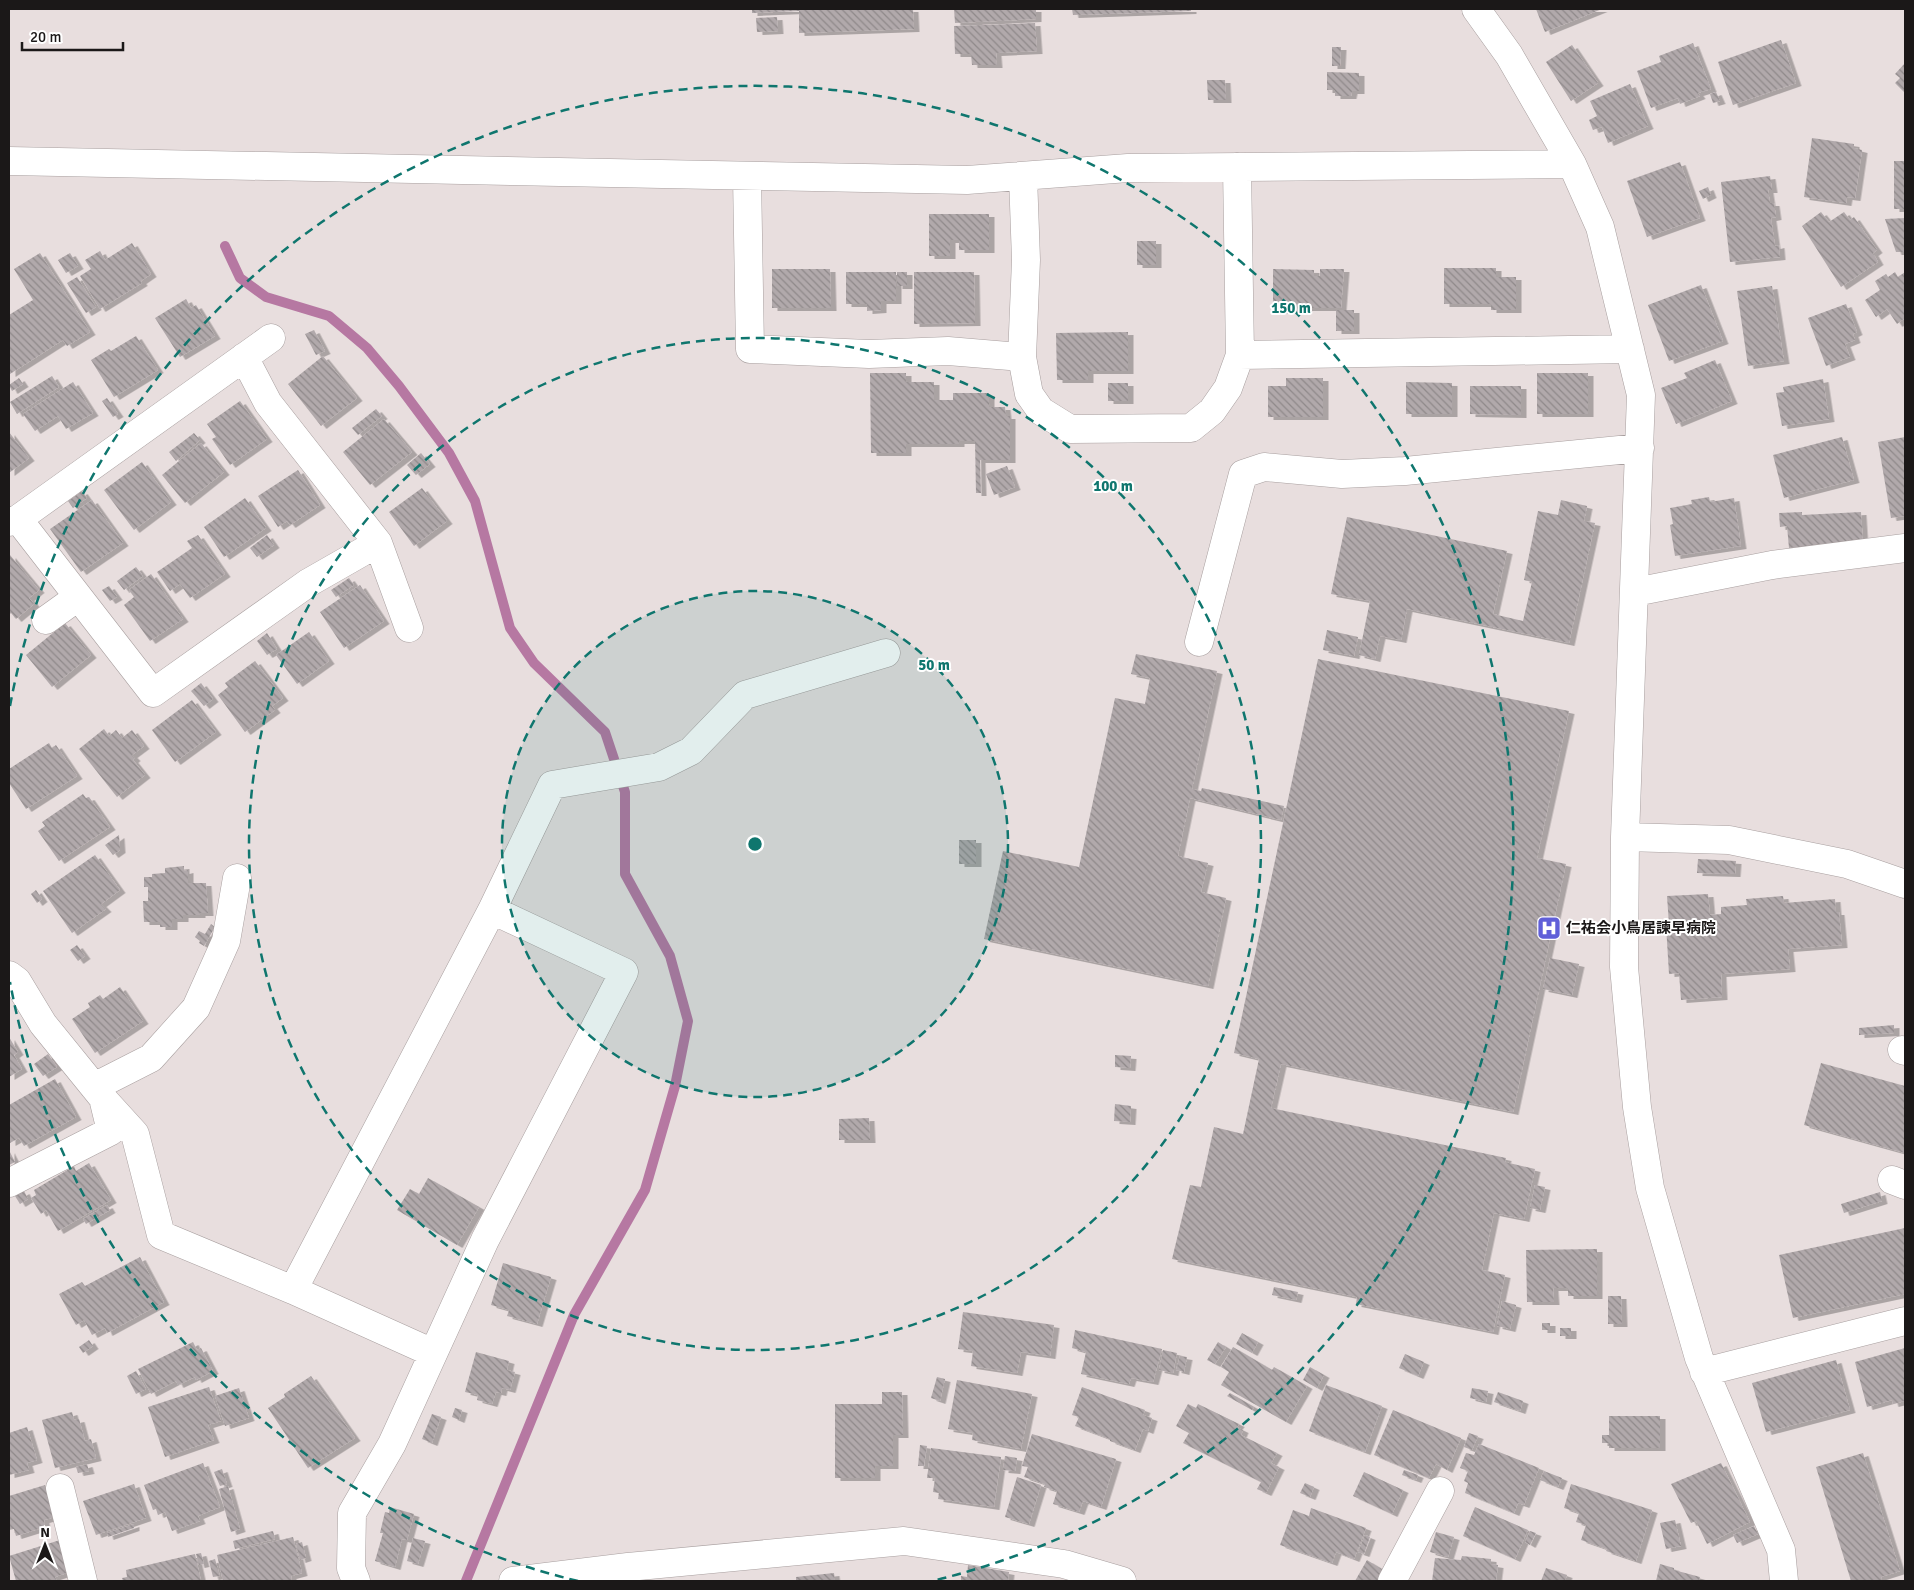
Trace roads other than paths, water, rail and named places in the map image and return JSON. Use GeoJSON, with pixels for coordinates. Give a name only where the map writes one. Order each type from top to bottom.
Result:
{"type":"FeatureCollection","features":[{"type":"Feature","properties":{"kind":"street"},"geometry":{"type":"LineString","coordinates":[[1476,9],[1508,55],[1572,164],[1600,227],[1641,395],[1625,837],[1624,967],[1637,1107],[1650,1188],[1704,1372],[1781,1550],[1784,1581]]}},
{"type":"Feature","properties":{"kind":"street"},"geometry":{"type":"LineString","coordinates":[[9,160],[967,180],[1128,168],[1572,164]]}},
{"type":"Feature","properties":{"kind":"street"},"geometry":{"type":"LineString","coordinates":[[1023,176],[1026,260],[1022,357],[1029,394],[1041,411],[1070,429],[1191,428],[1212,411],[1228,388],[1240,355],[1237,167]]}},
{"type":"Feature","properties":{"kind":"street"},"geometry":{"type":"LineString","coordinates":[[747,176],[750,348],[869,354],[948,351],[1022,357]]}},
{"type":"Feature","properties":{"kind":"street"},"geometry":{"type":"LineString","coordinates":[[271,338],[13,521],[78,597],[153,693],[308,584],[378,543]]}},
{"type":"Feature","properties":{"kind":"street"},"geometry":{"type":"LineString","coordinates":[[1240,355],[1630,349]]}},
{"type":"Feature","properties":{"kind":"street"},"geometry":{"type":"LineString","coordinates":[[244,358],[268,403],[378,543],[409,628]]}},
{"type":"Feature","properties":{"kind":"street"},"geometry":{"type":"LineString","coordinates":[[1198,642],[1244,474],[1264,467],[1342,474],[1405,471],[1640,448]]}},
{"type":"Feature","properties":{"kind":"street"},"geometry":{"type":"LineString","coordinates":[[1635,592],[1772,565],[1905,548]]}},
{"type":"Feature","properties":{"kind":"street"},"geometry":{"type":"LineString","coordinates":[[46,620],[78,597]]}},
{"type":"Feature","properties":{"kind":"street"},"geometry":{"type":"LineString","coordinates":[[292,1290],[492,910],[552,785],[659,767],[691,751],[745,694],[886,653]]}},
{"type":"Feature","properties":{"kind":"street"},"geometry":{"type":"LineString","coordinates":[[1625,837],[1729,840],[1848,864],[1905,884]]}},
{"type":"Feature","properties":{"kind":"street"},"geometry":{"type":"LineString","coordinates":[[98,1093],[151,1058],[196,1008],[226,941],[237,878]]}},
{"type":"Feature","properties":{"kind":"street"},"geometry":{"type":"LineString","coordinates":[[356,1581],[351,1568],[352,1513],[392,1444],[485,1240],[624,972],[492,910]]}},
{"type":"Feature","properties":{"kind":"street"},"geometry":{"type":"LineString","coordinates":[[9,975],[17,980],[43,1024],[98,1093],[135,1134],[162,1234],[433,1353]]}},
{"type":"Feature","properties":{"kind":"street"},"geometry":{"type":"LineString","coordinates":[[9,1182],[111,1131],[98,1093]]}},
{"type":"Feature","properties":{"kind":"street"},"geometry":{"type":"LineString","coordinates":[[1704,1372],[1905,1321]]}},
{"type":"Feature","properties":{"kind":"street"},"geometry":{"type":"LineString","coordinates":[[60,1488],[83,1581]]}},
{"type":"Feature","properties":{"kind":"street"},"geometry":{"type":"LineString","coordinates":[[1392,1581],[1440,1491]]}},
{"type":"Feature","properties":{"kind":"street"},"geometry":{"type":"LineString","coordinates":[[513,1581],[629,1574],[904,1541],[1064,1564],[1122,1581]]}},
{"type":"Feature","properties":{"kind":"waterway"},"geometry":{"type":"LineString","coordinates":[[225,246],[240,278],[266,297],[329,316],[367,348],[399,386],[449,453],[475,501],[510,628],[534,663],[605,732],[625,792],[625,874],[670,956],[688,1021],[675,1086],[645,1190],[574,1315],[466,1581]]}},
{"type":"Feature","properties":{"kind":"place","name":"仁祐会小鳥居諫早病院"},"geometry":{"type":"Point","coordinates":[1549,928]}}]}
